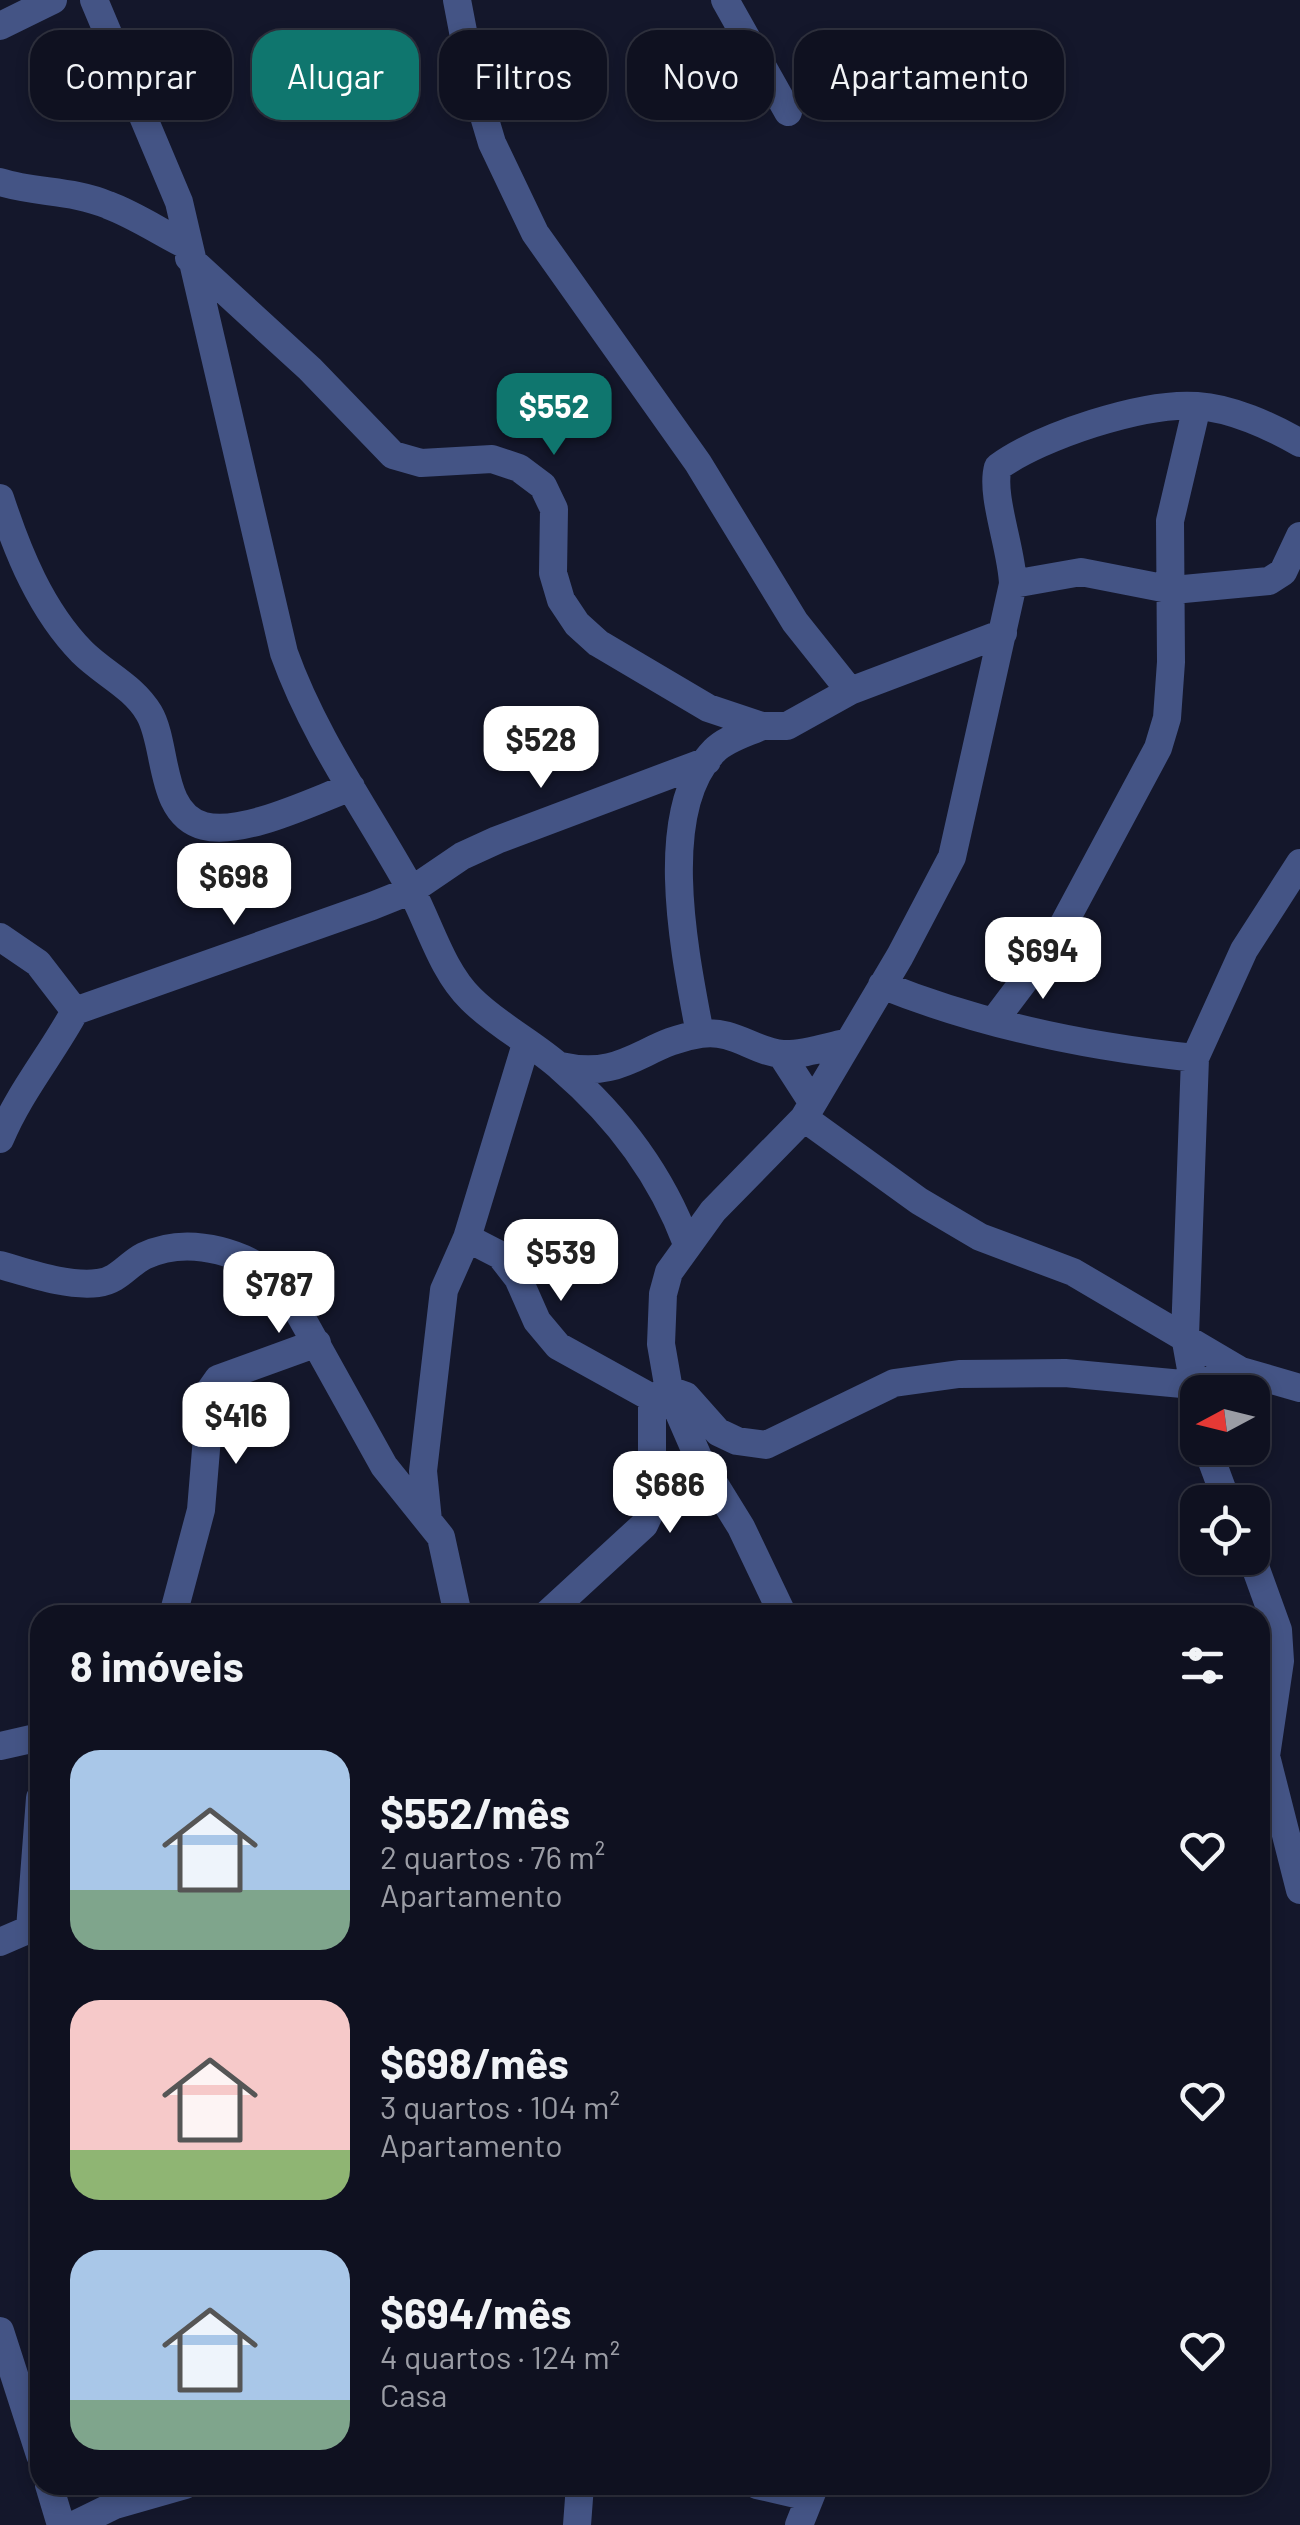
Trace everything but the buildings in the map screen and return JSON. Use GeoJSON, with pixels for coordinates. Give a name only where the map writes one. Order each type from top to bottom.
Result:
{"type":"FeatureCollection","features":[{"type":"Feature","properties":{"kind":"street"},"geometry":{"type":"LineString","coordinates":[[0,26],[53,0]]}},
{"type":"Feature","properties":{"kind":"street"},"geometry":{"type":"LineString","coordinates":[[94,0],[168,170],[244,470],[284,653],[324,745],[412,890],[468,998],[560,1066],[611,1118],[652,1168],[671,1200],[687,1244]]}},
{"type":"Feature","properties":{"kind":"street"},"geometry":{"type":"LineString","coordinates":[[457,0],[471,74],[492,143],[535,233],[698,463],[794,622],[850,692]]}},
{"type":"Feature","properties":{"kind":"street"},"geometry":{"type":"LineString","coordinates":[[725,0],[788,112]]}},
{"type":"Feature","properties":{"kind":"street"},"geometry":{"type":"LineString","coordinates":[[0,182],[18,188],[51,188],[109,205],[187,251],[393,455],[421,463],[492,460],[519,468],[543,486],[554,509],[553,573],[560,600],[578,624],[598,643],[708,708],[762,726],[787,726],[850,692],[1002,633]]}},
{"type":"Feature","properties":{"kind":"street"},"geometry":{"type":"LineString","coordinates":[[994,1021],[1056,940],[1158,748],[1167,718],[1173,590],[1170,520],[1197,406]]}},
{"type":"Feature","properties":{"kind":"street"},"geometry":{"type":"LineString","coordinates":[[557,1605],[644,1524],[652,1508],[663,1294],[669,1272],[687,1244],[764,1154],[808,1110],[952,857],[1013,584],[1012,551],[994,480],[998,468],[1039,445],[1121,417],[1197,406],[1232,414],[1300,442]]}},
{"type":"Feature","properties":{"kind":"street"},"geometry":{"type":"LineString","coordinates":[[0,498],[22,558],[54,620],[84,654],[134,692],[152,717],[176,802],[188,817],[204,826],[250,823],[350,787]]}},
{"type":"Feature","properties":{"kind":"street"},"geometry":{"type":"LineString","coordinates":[[1013,584],[1082,572],[1173,590],[1277,579],[1300,536]]}},
{"type":"Feature","properties":{"kind":"street"},"geometry":{"type":"LineString","coordinates":[[700,1034],[686,961],[680,838],[688,797],[711,754],[708,708]]}},
{"type":"Feature","properties":{"kind":"street"},"geometry":{"type":"LineString","coordinates":[[0,1138],[12,1111],[51,1055],[75,1011],[256,951],[412,890],[462,856],[711,754],[762,726]]}},
{"type":"Feature","properties":{"kind":"street"},"geometry":{"type":"LineString","coordinates":[[1192,1375],[1185,1336],[1195,1058],[1244,950],[1300,863]]}},
{"type":"Feature","properties":{"kind":"street"},"geometry":{"type":"LineString","coordinates":[[0,937],[38,962],[75,1011]]}},
{"type":"Feature","properties":{"kind":"street"},"geometry":{"type":"LineString","coordinates":[[882,986],[944,1010],[1131,1051],[1195,1058]]}},
{"type":"Feature","properties":{"kind":"street"},"geometry":{"type":"LineString","coordinates":[[560,1066],[589,1073],[611,1069],[700,1034],[734,1034],[781,1054],[845,1043]]}},
{"type":"Feature","properties":{"kind":"street"},"geometry":{"type":"LineString","coordinates":[[428,1522],[423,1471],[444,1290],[466,1238],[503,1108],[526,1044]]}},
{"type":"Feature","properties":{"kind":"street"},"geometry":{"type":"LineString","coordinates":[[781,1054],[808,1110],[850,1154],[980,1237],[1073,1272],[1241,1371],[1300,1388]]}},
{"type":"Feature","properties":{"kind":"street"},"geometry":{"type":"LineString","coordinates":[[466,1238],[500,1255],[518,1278],[538,1321],[558,1346],[660,1394],[686,1396],[718,1432],[738,1442],[766,1445],[894,1383],[959,1374],[1065,1374],[1180,1393]]}},
{"type":"Feature","properties":{"kind":"street"},"geometry":{"type":"LineString","coordinates":[[0,1265],[99,1283],[156,1251],[213,1249],[246,1256],[265,1267],[285,1288],[384,1466],[441,1536],[449,1558],[456,1605]]}},
{"type":"Feature","properties":{"kind":"street"},"geometry":{"type":"LineString","coordinates":[[177,1605],[201,1510],[211,1388],[218,1379],[317,1343]]}},
{"type":"Feature","properties":{"kind":"street"},"geometry":{"type":"LineString","coordinates":[[1234,1375],[1241,1371]]}},
{"type":"Feature","properties":{"kind":"street"},"geometry":{"type":"LineString","coordinates":[[660,1394],[748,1540],[778,1605]]}},
{"type":"Feature","properties":{"kind":"street"},"geometry":{"type":"LineString","coordinates":[[1258,1575],[1269,1605]]}},
{"type":"Feature","properties":{"kind":"street"},"geometry":{"type":"LineString","coordinates":[[1270,1608],[1278,1630],[1280,1661],[1270,1729]]}},
{"type":"Feature","properties":{"kind":"street"},"geometry":{"type":"LineString","coordinates":[[0,1746],[30,1738]]}},
{"type":"Feature","properties":{"kind":"street"},"geometry":{"type":"LineString","coordinates":[[1270,1772],[1300,1890]]}},
{"type":"Feature","properties":{"kind":"street"},"geometry":{"type":"LineString","coordinates":[[0,1942],[30,1930]]}},
{"type":"Feature","properties":{"kind":"street"},"geometry":{"type":"LineString","coordinates":[[0,2331],[30,2423]]}},
{"type":"Feature","properties":{"kind":"street"},"geometry":{"type":"LineString","coordinates":[[52,2495],[61,2525]]}},
{"type":"Feature","properties":{"kind":"street"},"geometry":{"type":"LineString","coordinates":[[74,2525],[115,2505],[150,2495]]}},
{"type":"Feature","properties":{"kind":"street"},"geometry":{"type":"LineString","coordinates":[[577,2525],[579,2495]]}},
{"type":"Feature","properties":{"kind":"street"},"geometry":{"type":"LineString","coordinates":[[798,2525],[810,2495]]}}]}
